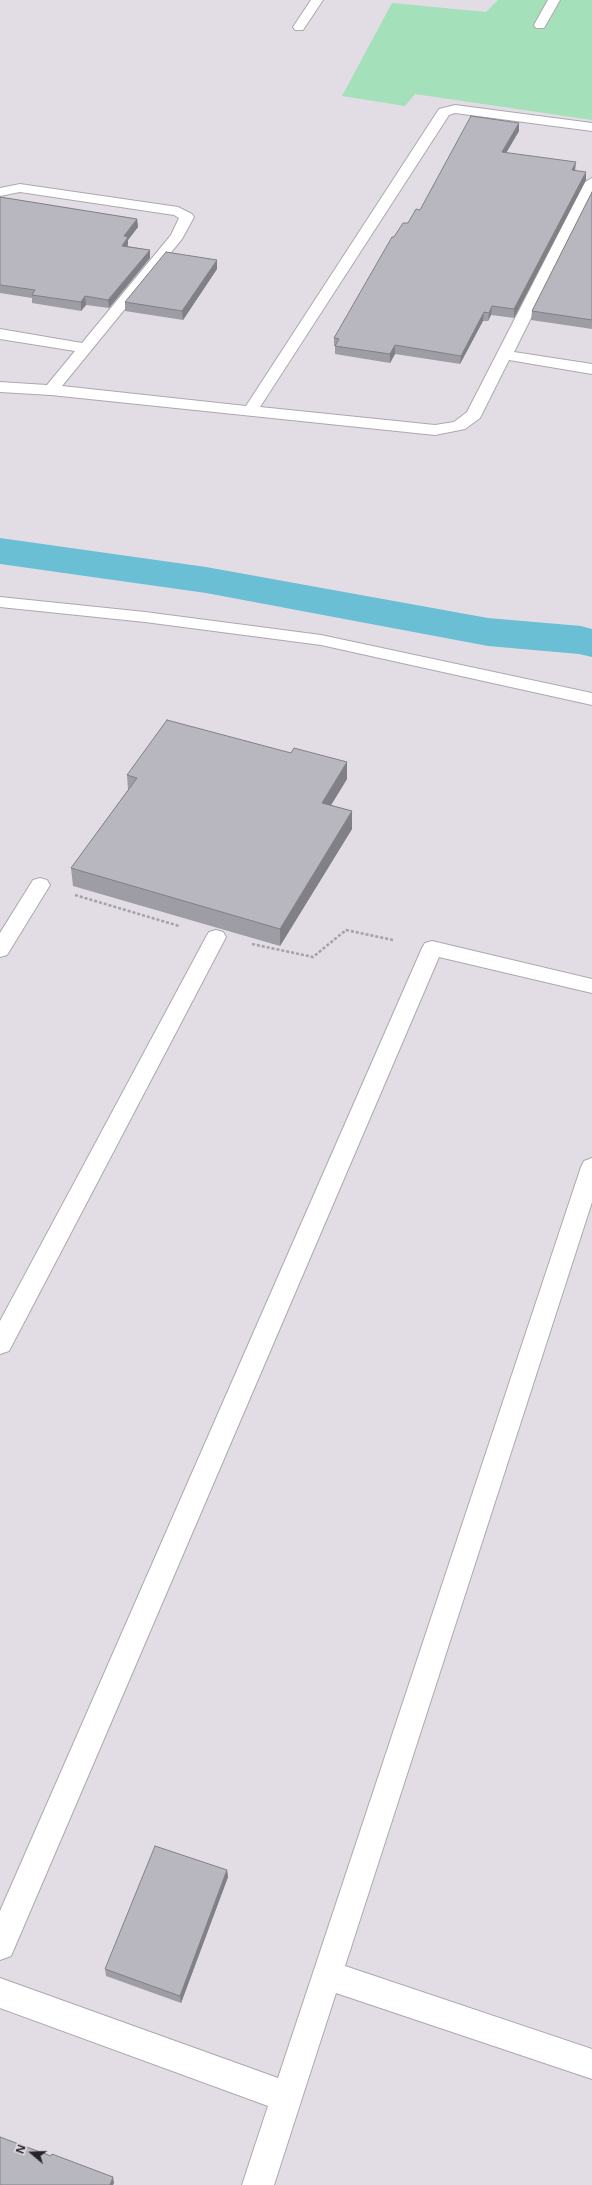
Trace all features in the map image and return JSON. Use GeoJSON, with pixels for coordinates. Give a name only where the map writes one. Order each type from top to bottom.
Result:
{"type":"FeatureCollection","features":[{"type":"Feature","properties":{"kind":"street"},"geometry":{"type":"LineString","coordinates":[[299,27],[317,0]]}},
{"type":"Feature","properties":{"kind":"street"},"geometry":{"type":"LineString","coordinates":[[540,25],[554,0]]}},
{"type":"Feature","properties":{"kind":"street"},"geometry":{"type":"LineString","coordinates":[[250,411],[444,112],[455,109],[592,127]]}},
{"type":"Feature","properties":{"kind":"street"},"geometry":{"type":"LineString","coordinates":[[0,387],[51,390],[434,430],[459,426],[474,415],[592,182]]}},
{"type":"Feature","properties":{"kind":"street"},"geometry":{"type":"LineString","coordinates":[[0,192],[20,188],[178,211],[187,217],[177,236],[51,390]]}},
{"type":"Feature","properties":{"kind":"street"},"geometry":{"type":"LineString","coordinates":[[0,334],[85,348]]}},
{"type":"Feature","properties":{"kind":"street"},"geometry":{"type":"LineString","coordinates":[[504,356],[592,369]]}},
{"type":"Feature","properties":{"kind":"street"},"geometry":{"type":"LineString","coordinates":[[0,602],[145,617],[321,640],[592,699]]}},
{"type":"Feature","properties":{"kind":"street"},"geometry":{"type":"LineString","coordinates":[[0,950],[40,885]]}},
{"type":"Feature","properties":{"kind":"street"},"geometry":{"type":"LineString","coordinates":[[0,1344],[216,937]]}},
{"type":"Feature","properties":{"kind":"street"},"geometry":{"type":"LineString","coordinates":[[0,1945],[432,948],[592,986]]}},
{"type":"Feature","properties":{"kind":"street"},"geometry":{"type":"LineString","coordinates":[[258,2185],[592,1167]]}},
{"type":"Feature","properties":{"kind":"street"},"geometry":{"type":"LineString","coordinates":[[328,1975],[592,2064]]}},
{"type":"Feature","properties":{"kind":"street"},"geometry":{"type":"LineString","coordinates":[[0,1993],[287,2097]]}},
{"type":"Feature","properties":{"kind":"green space"},"geometry":{"type":"Polygon","coordinates":[[[498,0],[592,0],[592,120],[415,94],[405,106],[342,96],[392,3],[486,12],[498,0]]]}},
{"type":"Feature","properties":{"kind":"building"},"geometry":{"type":"Polygon","coordinates":[[[471,116],[519,123],[502,152],[576,162],[572,170],[586,172],[514,309],[492,306],[489,313],[484,312],[461,356],[395,345],[390,354],[335,346],[339,339],[334,338],[392,237],[394,237],[403,223],[408,223],[416,209],[420,210],[471,116]]]}},
{"type":"Feature","properties":{"kind":"building"},"geometry":{"type":"Polygon","coordinates":[[[592,192],[592,320],[532,311],[592,192]]]}},
{"type":"Feature","properties":{"kind":"building"},"geometry":{"type":"Polygon","coordinates":[[[0,197],[137,219],[124,236],[128,237],[122,246],[150,250],[108,300],[85,296],[81,302],[32,295],[35,290],[0,285],[0,197]]]}},
{"type":"Feature","properties":{"kind":"building"},"geometry":{"type":"Polygon","coordinates":[[[166,252],[217,260],[182,311],[125,302],[166,252]]]}},
{"type":"Feature","properties":{"kind":"building"},"geometry":{"type":"Polygon","coordinates":[[[167,720],[291,753],[294,748],[347,762],[322,803],[352,811],[280,929],[71,868],[137,778],[127,775],[167,720]]]}},
{"type":"Feature","properties":{"kind":"building"},"geometry":{"type":"Polygon","coordinates":[[[155,1846],[227,1870],[180,1996],[105,1969],[155,1846]]]}},
{"type":"Feature","properties":{"kind":"building"},"geometry":{"type":"Polygon","coordinates":[[[0,2137],[51,2156],[52,2154],[113,2177],[110,2185],[0,2185],[0,2137]]]}},
{"type":"Feature","properties":{"kind":"waterway"},"geometry":{"type":"LineString","coordinates":[[0,551],[206,580],[488,632],[581,640],[592,643]]}}]}
